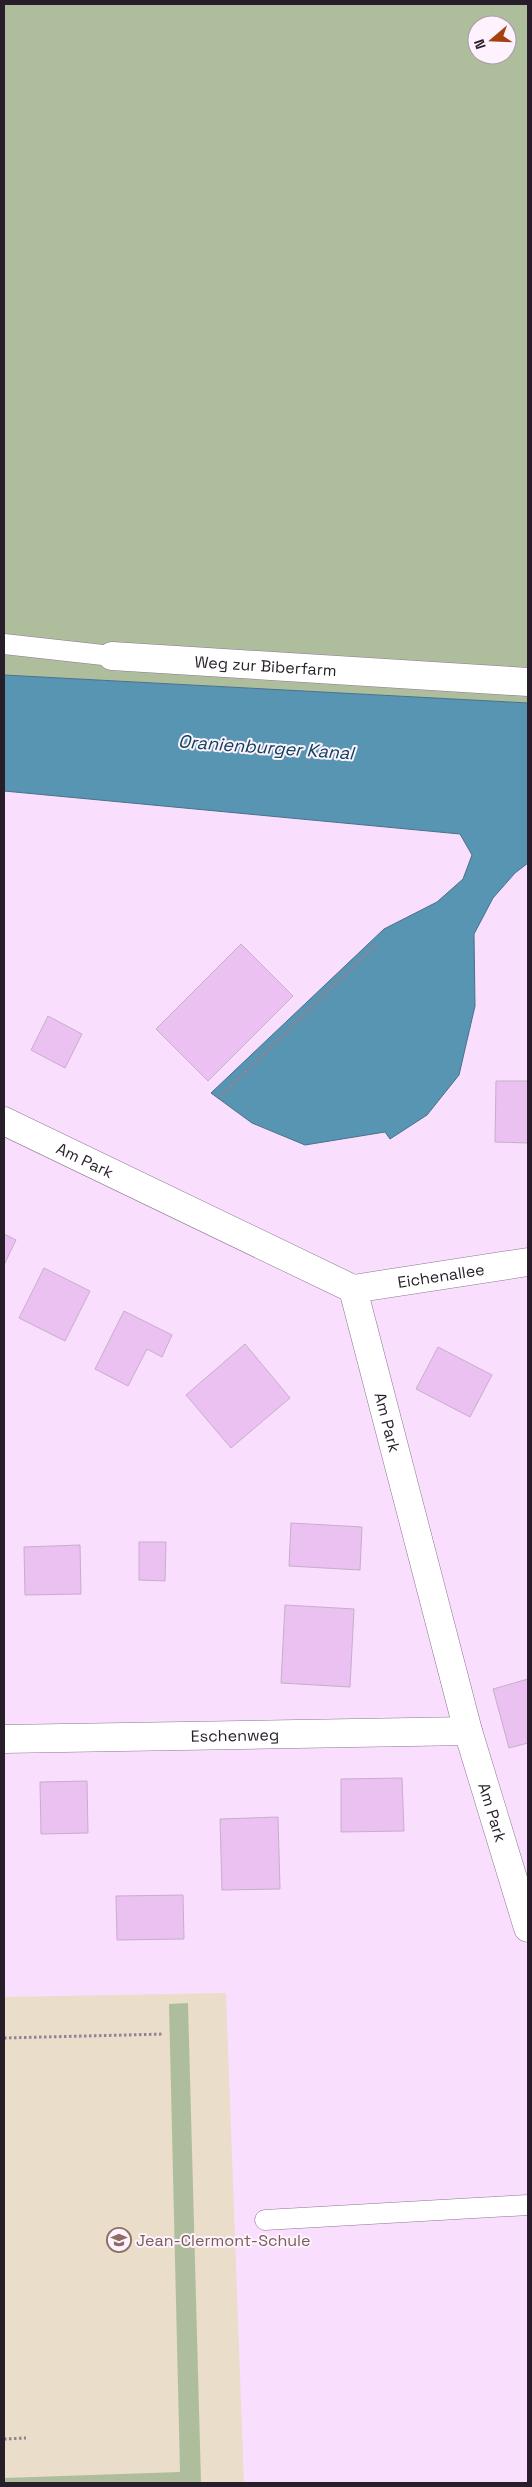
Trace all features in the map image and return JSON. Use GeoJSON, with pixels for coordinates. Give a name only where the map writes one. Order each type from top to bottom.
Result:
{"type":"FeatureCollection","features":[{"type":"Feature","properties":{"kind":"street","name":"Weg zur Biberfarm"},"geometry":{"type":"LineString","coordinates":[[112,656],[528,682]]}},
{"type":"Feature","properties":{"kind":"street","name":"Am Park"},"geometry":{"type":"LineString","coordinates":[[4,1121],[353,1289],[468,1731],[523,1889],[528,1928]]}},
{"type":"Feature","properties":{"kind":"street","name":"Eichenallee"},"geometry":{"type":"LineString","coordinates":[[353,1289],[528,1262]]}},
{"type":"Feature","properties":{"kind":"street","name":"Eschenweg"},"geometry":{"type":"LineString","coordinates":[[4,1739],[468,1731]]}},
{"type":"Feature","properties":{"kind":"lane","name":"Weg zur Biberfarm"},"geometry":{"type":"LineString","coordinates":[[4,644],[112,656]]}},
{"type":"Feature","properties":{"kind":"lane"},"geometry":{"type":"LineString","coordinates":[[265,2220],[528,2205]]}},
{"type":"Feature","properties":{"kind":"path"},"geometry":{"type":"LineString","coordinates":[[220,1098],[375,945]]}},
{"type":"Feature","properties":{"kind":"path"},"geometry":{"type":"LineString","coordinates":[[4,2038],[164,2034]]}},
{"type":"Feature","properties":{"kind":"path"},"geometry":{"type":"LineString","coordinates":[[4,2439],[26,2438]]}},
{"type":"Feature","properties":{"kind":"shaded area","name":"Jean-Clermont-Schule"},"geometry":{"type":"Polygon","coordinates":[[[226,1993],[244,2483],[4,2483],[4,1997],[226,1993]]]}},
{"type":"Feature","properties":{"kind":"green space"},"geometry":{"type":"Polygon","coordinates":[[[4,4],[528,4],[528,703],[4,675],[4,4]]]}},
{"type":"Feature","properties":{"kind":"green space"},"geometry":{"type":"Polygon","coordinates":[[[188,2003],[201,2483],[4,2483],[4,2478],[180,2472],[169,2004],[188,2003]]]}},
{"type":"Feature","properties":{"kind":"water","name":"Oranienburger Kanal"},"geometry":{"type":"Polygon","coordinates":[[[4,675],[528,703],[528,863],[515,873],[493,898],[474,934],[475,1006],[459,1075],[427,1115],[390,1139],[385,1132],[305,1145],[252,1123],[211,1093],[384,929],[437,902],[463,879],[472,855],[460,834],[4,791],[4,675]]]}},
{"type":"Feature","properties":{"kind":"building"},"geometry":{"type":"Polygon","coordinates":[[[241,944],[293,996],[208,1081],[156,1029],[241,944]]]}},
{"type":"Feature","properties":{"kind":"building"},"geometry":{"type":"Polygon","coordinates":[[[48,1016],[82,1034],[65,1068],[31,1050],[48,1016]]]}},
{"type":"Feature","properties":{"kind":"building"},"geometry":{"type":"Polygon","coordinates":[[[496,1081],[528,1081],[528,1143],[495,1142],[496,1081]]]}},
{"type":"Feature","properties":{"kind":"building"},"geometry":{"type":"Polygon","coordinates":[[[4,1234],[16,1240],[4,1265],[4,1234]]]}},
{"type":"Feature","properties":{"kind":"building"},"geometry":{"type":"Polygon","coordinates":[[[44,1268],[90,1291],[65,1341],[19,1318],[44,1268]]]}},
{"type":"Feature","properties":{"kind":"building"},"geometry":{"type":"Polygon","coordinates":[[[124,1311],[172,1335],[162,1357],[147,1349],[128,1386],[95,1369],[124,1311]]]}},
{"type":"Feature","properties":{"kind":"building"},"geometry":{"type":"Polygon","coordinates":[[[245,1344],[290,1398],[231,1448],[186,1395],[245,1344]]]}},
{"type":"Feature","properties":{"kind":"building"},"geometry":{"type":"Polygon","coordinates":[[[438,1347],[492,1375],[470,1417],[416,1389],[438,1347]]]}},
{"type":"Feature","properties":{"kind":"building"},"geometry":{"type":"Polygon","coordinates":[[[291,1523],[362,1527],[360,1570],[289,1566],[291,1523]]]}},
{"type":"Feature","properties":{"kind":"building"},"geometry":{"type":"Polygon","coordinates":[[[139,1542],[166,1542],[165,1581],[139,1580],[139,1542]]]}},
{"type":"Feature","properties":{"kind":"building"},"geometry":{"type":"Polygon","coordinates":[[[80,1545],[81,1594],[25,1595],[24,1547],[80,1545]]]}},
{"type":"Feature","properties":{"kind":"building"},"geometry":{"type":"Polygon","coordinates":[[[285,1605],[354,1609],[350,1687],[281,1683],[285,1605]]]}},
{"type":"Feature","properties":{"kind":"building"},"geometry":{"type":"Polygon","coordinates":[[[528,1679],[528,1743],[509,1748],[493,1689],[528,1679]]]}},
{"type":"Feature","properties":{"kind":"building"},"geometry":{"type":"Polygon","coordinates":[[[402,1778],[404,1831],[341,1832],[341,1779],[402,1778]]]}},
{"type":"Feature","properties":{"kind":"building"},"geometry":{"type":"Polygon","coordinates":[[[87,1781],[88,1833],[41,1834],[40,1782],[87,1781]]]}},
{"type":"Feature","properties":{"kind":"building"},"geometry":{"type":"Polygon","coordinates":[[[278,1817],[280,1889],[222,1890],[220,1819],[278,1817]]]}},
{"type":"Feature","properties":{"kind":"building"},"geometry":{"type":"Polygon","coordinates":[[[183,1895],[184,1939],[117,1940],[116,1896],[183,1895]]]}},
{"type":"Feature","properties":{"kind":"place","name":"Jean-Clermont-Schule"},"geometry":{"type":"Point","coordinates":[119,2240]}}]}
